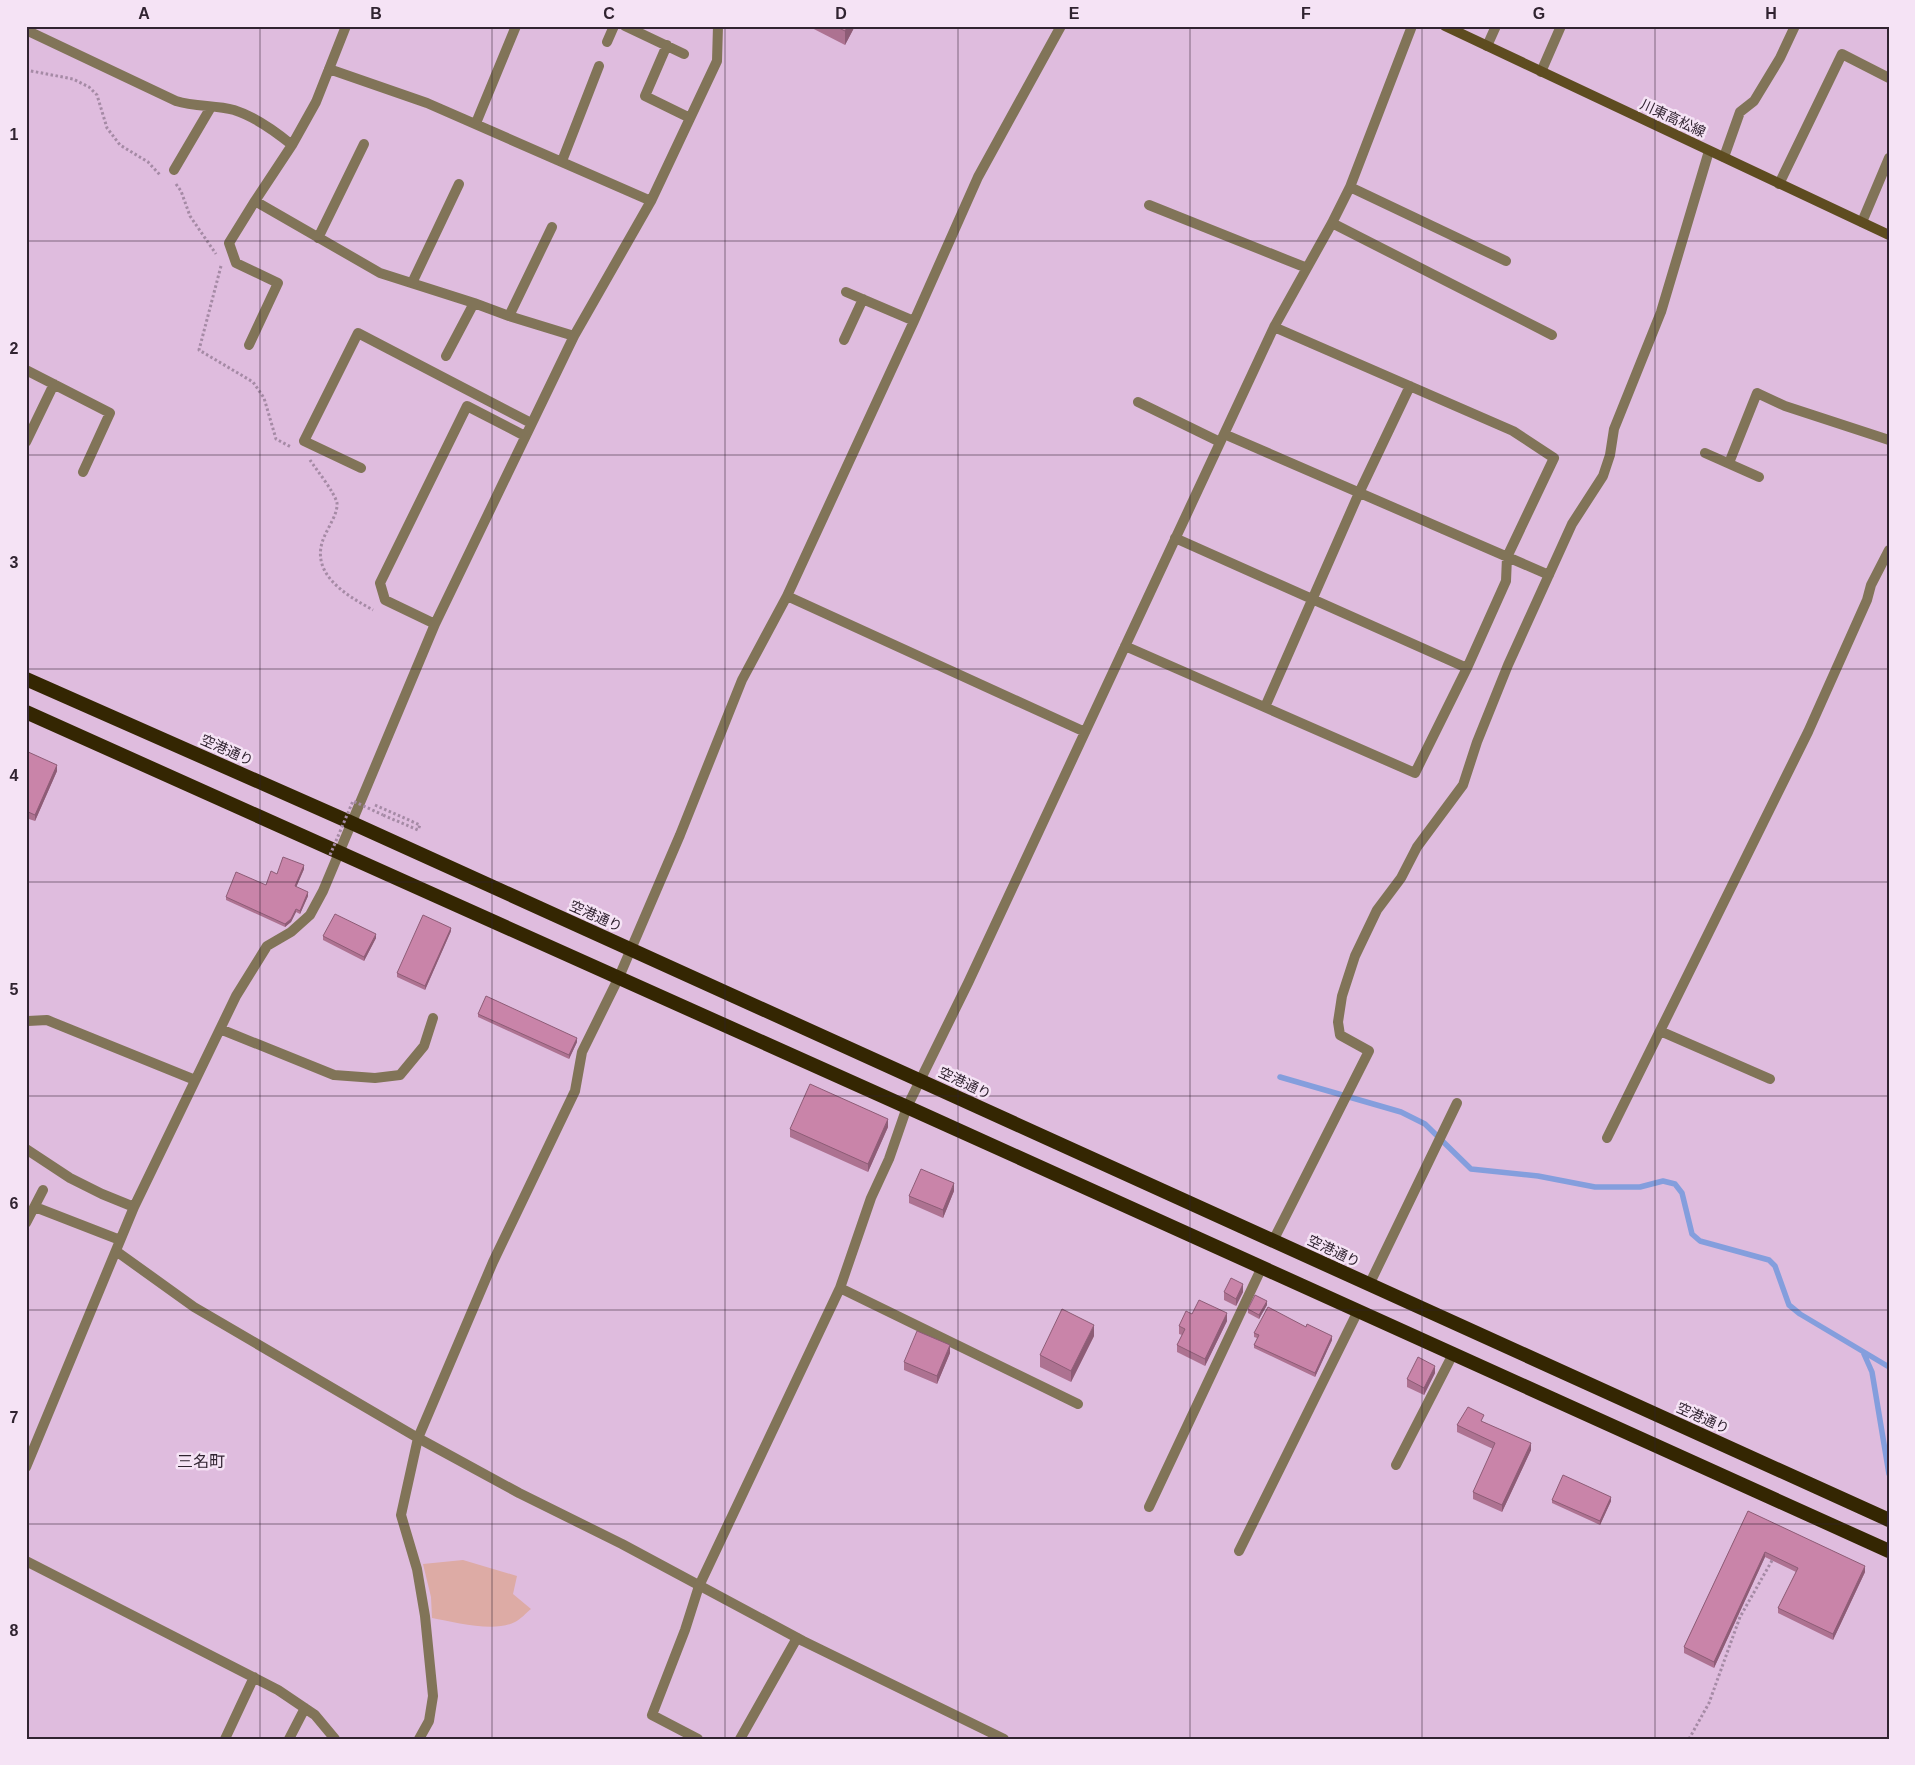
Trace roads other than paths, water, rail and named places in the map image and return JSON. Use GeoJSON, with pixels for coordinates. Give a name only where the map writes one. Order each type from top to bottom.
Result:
{"type":"FeatureCollection","features":[{"type":"Feature","properties":{"kind":"highway","name":"空港通り"},"geometry":{"type":"LineString","coordinates":[[26,680],[352,823],[1889,1520]]}},
{"type":"Feature","properties":{"kind":"highway"},"geometry":{"type":"LineString","coordinates":[[26,712],[334,853],[619,977],[1889,1551]]}},
{"type":"Feature","properties":{"kind":"main road","name":"川東高松線"},"geometry":{"type":"LineString","coordinates":[[1445,26],[1889,235]]}},
{"type":"Feature","properties":{"kind":"street"},"geometry":{"type":"LineString","coordinates":[[249,345],[278,283],[236,263],[229,244],[254,201],[292,145],[316,102],[346,26]]}},
{"type":"Feature","properties":{"kind":"street"},"geometry":{"type":"LineString","coordinates":[[476,123],[516,26]]}},
{"type":"Feature","properties":{"kind":"street"},"geometry":{"type":"LineString","coordinates":[[607,42],[614,26]]}},
{"type":"Feature","properties":{"kind":"street"},"geometry":{"type":"LineString","coordinates":[[625,26],[684,54]]}},
{"type":"Feature","properties":{"kind":"street"},"geometry":{"type":"LineString","coordinates":[[26,1466],[134,1207],[236,996],[267,946],[291,932],[310,915],[323,891],[334,853],[352,823],[363,799],[396,713],[435,624],[574,336],[651,201],[717,62],[718,26]]}},
{"type":"Feature","properties":{"kind":"street"},"geometry":{"type":"LineString","coordinates":[[419,1739],[429,1721],[433,1696],[425,1616],[417,1569],[401,1515],[418,1438],[493,1262],[574,1091],[582,1052],[619,977],[680,835],[742,680],[787,596],[978,177],[1061,26]]}},
{"type":"Feature","properties":{"kind":"street"},"geometry":{"type":"LineString","coordinates":[[698,1739],[652,1715],[685,1630],[699,1586],[840,1288],[871,1198],[889,1159],[907,1107],[968,983],[1274,326],[1350,187],[1412,26]]}},
{"type":"Feature","properties":{"kind":"street"},"geometry":{"type":"LineString","coordinates":[[1487,46],[1496,26]]}},
{"type":"Feature","properties":{"kind":"street"},"geometry":{"type":"LineString","coordinates":[[1540,72],[1561,26]]}},
{"type":"Feature","properties":{"kind":"street"},"geometry":{"type":"LineString","coordinates":[[1724,157],[1740,112],[1754,101],[1780,58],[1794,26]]}},
{"type":"Feature","properties":{"kind":"street"},"geometry":{"type":"LineString","coordinates":[[26,30],[176,101],[192,106],[235,110],[271,128],[292,145]]}},
{"type":"Feature","properties":{"kind":"street"},"geometry":{"type":"LineString","coordinates":[[666,45],[644,96],[690,118]]}},
{"type":"Feature","properties":{"kind":"street"},"geometry":{"type":"LineString","coordinates":[[1779,184],[1842,54],[1889,78]]}},
{"type":"Feature","properties":{"kind":"street"},"geometry":{"type":"LineString","coordinates":[[562,161],[598,66]]}},
{"type":"Feature","properties":{"kind":"street"},"geometry":{"type":"LineString","coordinates":[[329,69],[427,103],[476,123],[651,201]]}},
{"type":"Feature","properties":{"kind":"street"},"geometry":{"type":"LineString","coordinates":[[171,176],[212,107]]}},
{"type":"Feature","properties":{"kind":"street"},"geometry":{"type":"LineString","coordinates":[[318,238],[364,144]]}},
{"type":"Feature","properties":{"kind":"street"},"geometry":{"type":"LineString","coordinates":[[1273,1241],[1369,1051],[1340,1035],[1338,1022],[1342,996],[1355,956],[1377,910],[1401,878],[1417,847],[1463,785],[1476,742],[1508,665],[1572,524],[1603,476],[1610,455],[1614,429],[1661,312],[1709,150]]}},
{"type":"Feature","properties":{"kind":"street"},"geometry":{"type":"LineString","coordinates":[[1862,222],[1889,158]]}},
{"type":"Feature","properties":{"kind":"street"},"geometry":{"type":"LineString","coordinates":[[412,283],[458,184]]}},
{"type":"Feature","properties":{"kind":"street"},"geometry":{"type":"LineString","coordinates":[[1350,187],[1506,261]]}},
{"type":"Feature","properties":{"kind":"street"},"geometry":{"type":"LineString","coordinates":[[254,201],[380,273],[574,336]]}},
{"type":"Feature","properties":{"kind":"street"},"geometry":{"type":"LineString","coordinates":[[1149,205],[1307,268]]}},
{"type":"Feature","properties":{"kind":"street"},"geometry":{"type":"LineString","coordinates":[[1332,223],[1552,335]]}},
{"type":"Feature","properties":{"kind":"street"},"geometry":{"type":"LineString","coordinates":[[509,316],[552,227]]}},
{"type":"Feature","properties":{"kind":"street"},"geometry":{"type":"LineString","coordinates":[[846,292],[914,321]]}},
{"type":"Feature","properties":{"kind":"street"},"geometry":{"type":"LineString","coordinates":[[844,340],[863,299]]}},
{"type":"Feature","properties":{"kind":"street"},"geometry":{"type":"LineString","coordinates":[[446,356],[474,303]]}},
{"type":"Feature","properties":{"kind":"street"},"geometry":{"type":"LineString","coordinates":[[1125,646],[1415,773],[1467,668],[1506,582],[1507,557],[1554,458],[1513,431],[1274,326]]}},
{"type":"Feature","properties":{"kind":"street"},"geometry":{"type":"LineString","coordinates":[[361,468],[304,441],[358,332],[531,423]]}},
{"type":"Feature","properties":{"kind":"street"},"geometry":{"type":"LineString","coordinates":[[26,370],[110,413],[84,472]]}},
{"type":"Feature","properties":{"kind":"street"},"geometry":{"type":"LineString","coordinates":[[26,442],[54,384]]}},
{"type":"Feature","properties":{"kind":"street"},"geometry":{"type":"LineString","coordinates":[[1265,707],[1312,599],[1410,386]]}},
{"type":"Feature","properties":{"kind":"street"},"geometry":{"type":"LineString","coordinates":[[1729,463],[1757,393],[1785,406],[1889,440]]}},
{"type":"Feature","properties":{"kind":"street"},"geometry":{"type":"LineString","coordinates":[[1138,402],[1360,493],[1550,575]]}},
{"type":"Feature","properties":{"kind":"street"},"geometry":{"type":"LineString","coordinates":[[435,624],[385,600],[380,583],[467,406],[525,436]]}},
{"type":"Feature","properties":{"kind":"street"},"geometry":{"type":"LineString","coordinates":[[1706,453],[1759,477]]}},
{"type":"Feature","properties":{"kind":"street"},"geometry":{"type":"LineString","coordinates":[[1175,538],[1467,668]]}},
{"type":"Feature","properties":{"kind":"street"},"geometry":{"type":"LineString","coordinates":[[1607,1138],[1808,732],[1867,600],[1871,585],[1889,550]]}},
{"type":"Feature","properties":{"kind":"street"},"geometry":{"type":"LineString","coordinates":[[787,596],[1085,732]]}},
{"type":"Feature","properties":{"kind":"street"},"geometry":{"type":"LineString","coordinates":[[220,1028],[334,1075],[374,1078],[400,1075],[424,1046],[433,1018]]}},
{"type":"Feature","properties":{"kind":"street"},"geometry":{"type":"LineString","coordinates":[[27,1022],[47,1020],[195,1080]]}},
{"type":"Feature","properties":{"kind":"street"},"geometry":{"type":"LineString","coordinates":[[1660,1031],[1770,1079]]}},
{"type":"Feature","properties":{"kind":"street"},"geometry":{"type":"LineString","coordinates":[[1369,1285],[1458,1103]]}},
{"type":"Feature","properties":{"kind":"street"},"geometry":{"type":"LineString","coordinates":[[26,1148],[70,1178],[134,1207]]}},
{"type":"Feature","properties":{"kind":"street"},"geometry":{"type":"LineString","coordinates":[[26,1223],[44,1190]]}},
{"type":"Feature","properties":{"kind":"street"},"geometry":{"type":"LineString","coordinates":[[35,1207],[120,1240]]}},
{"type":"Feature","properties":{"kind":"street"},"geometry":{"type":"LineString","coordinates":[[116,1251],[194,1307],[418,1438],[519,1493],[622,1544],[797,1638],[1004,1739]]}},
{"type":"Feature","properties":{"kind":"street"},"geometry":{"type":"LineString","coordinates":[[1149,1507],[1262,1267]]}},
{"type":"Feature","properties":{"kind":"street"},"geometry":{"type":"LineString","coordinates":[[840,1288],[1078,1404]]}},
{"type":"Feature","properties":{"kind":"street"},"geometry":{"type":"LineString","coordinates":[[1239,1551],[1358,1311]]}},
{"type":"Feature","properties":{"kind":"street"},"geometry":{"type":"LineString","coordinates":[[1396,1465],[1453,1354]]}},
{"type":"Feature","properties":{"kind":"street"},"geometry":{"type":"LineString","coordinates":[[26,1561],[278,1690],[315,1715],[335,1739]]}},
{"type":"Feature","properties":{"kind":"street"},"geometry":{"type":"LineString","coordinates":[[740,1739],[797,1638]]}},
{"type":"Feature","properties":{"kind":"street"},"geometry":{"type":"LineString","coordinates":[[225,1739],[254,1677]]}},
{"type":"Feature","properties":{"kind":"street"},"geometry":{"type":"LineString","coordinates":[[289,1739],[305,1708]]}},
{"type":"Feature","properties":{"kind":"waterway"},"geometry":{"type":"LineString","coordinates":[[1280,1077],[1401,1112],[1425,1124],[1471,1169],[1538,1176],[1595,1187],[1640,1187],[1663,1181],[1675,1184],[1682,1193],[1692,1234],[1700,1241],[1769,1260],[1775,1266],[1789,1305],[1800,1314],[1889,1367]]}},
{"type":"Feature","properties":{"kind":"waterway"},"geometry":{"type":"LineString","coordinates":[[1864,1354],[1872,1372],[1889,1474]]}},
{"type":"Feature","properties":{"kind":"district","name":"三名町"},"geometry":{"type":"Point","coordinates":[201,1461]}}]}
